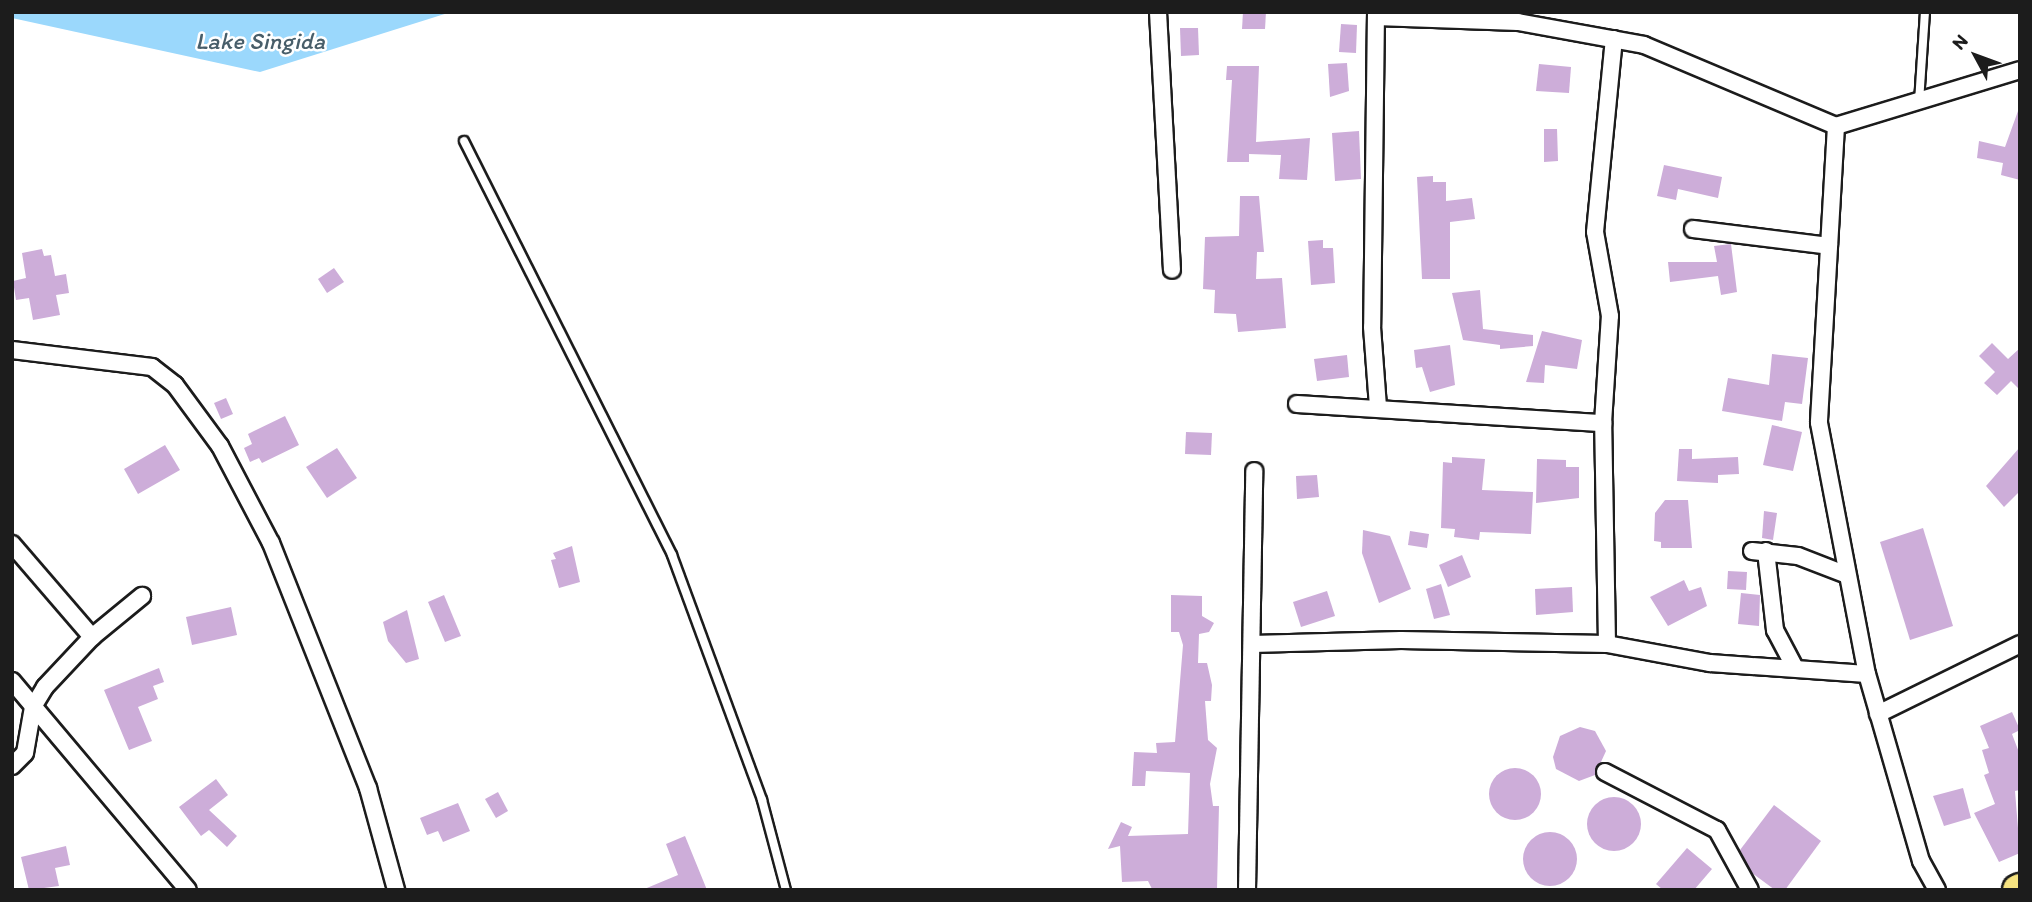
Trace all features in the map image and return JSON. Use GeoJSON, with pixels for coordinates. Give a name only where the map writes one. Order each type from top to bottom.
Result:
{"type":"FeatureCollection","features":[{"type":"Feature","properties":{"kind":"street"},"geometry":{"type":"LineString","coordinates":[[1158,12],[1172,270]]}},
{"type":"Feature","properties":{"kind":"street"},"geometry":{"type":"LineString","coordinates":[[1378,407],[1372,314],[1376,15],[1518,22],[1614,39],[1702,67],[1836,126],[2020,71]]}},
{"type":"Feature","properties":{"kind":"street"},"geometry":{"type":"LineString","coordinates":[[1607,644],[1603,423],[1610,316],[1595,232],[1614,39]]}},
{"type":"Feature","properties":{"kind":"street"},"geometry":{"type":"LineString","coordinates":[[1836,126],[1819,423],[1867,674],[1922,861],[1937,890]]}},
{"type":"Feature","properties":{"kind":"street"},"geometry":{"type":"LineString","coordinates":[[1693,229],[1829,246]]}},
{"type":"Feature","properties":{"kind":"street"},"geometry":{"type":"LineString","coordinates":[[12,350],[152,367],[175,385],[220,446],[271,543],[368,788],[396,890]]}},
{"type":"Feature","properties":{"kind":"street"},"geometry":{"type":"LineString","coordinates":[[1297,404],[1603,423]]}},
{"type":"Feature","properties":{"kind":"street"},"geometry":{"type":"LineString","coordinates":[[1247,890],[1254,471]]}},
{"type":"Feature","properties":{"kind":"street"},"geometry":{"type":"LineString","coordinates":[[12,544],[92,637]]}},
{"type":"Feature","properties":{"kind":"street"},"geometry":{"type":"LineString","coordinates":[[1795,668],[1775,630],[1759,551],[1798,555],[1847,575]]}},
{"type":"Feature","properties":{"kind":"street"},"geometry":{"type":"LineString","coordinates":[[12,766],[25,752],[33,707],[92,637],[142,596]]}},
{"type":"Feature","properties":{"kind":"street"},"geometry":{"type":"LineString","coordinates":[[1252,645],[1351,640],[1607,644],[1710,663],[1867,674]]}},
{"type":"Feature","properties":{"kind":"street"},"geometry":{"type":"LineString","coordinates":[[1878,714],[2020,644]]}},
{"type":"Feature","properties":{"kind":"street"},"geometry":{"type":"LineString","coordinates":[[12,681],[188,890]]}},
{"type":"Feature","properties":{"kind":"street"},"geometry":{"type":"LineString","coordinates":[[1605,772],[1717,830],[1750,890]]}},
{"type":"Feature","properties":{"kind":"lane"},"geometry":{"type":"LineString","coordinates":[[1919,102],[1925,12]]}},
{"type":"Feature","properties":{"kind":"lane"},"geometry":{"type":"LineString","coordinates":[[464,141],[672,555],[762,800],[786,890]]}},
{"type":"Feature","properties":{"kind":"water","name":"Lake Singida"},"geometry":{"type":"Polygon","coordinates":[[[12,12],[451,12],[260,72],[12,18],[12,12]]]}},
{"type":"Feature","properties":{"kind":"building"},"geometry":{"type":"Polygon","coordinates":[[[1243,12],[1266,12],[1265,29],[1242,29],[1243,12]]]}},
{"type":"Feature","properties":{"kind":"building"},"geometry":{"type":"Polygon","coordinates":[[[1341,24],[1357,25],[1356,53],[1339,52],[1341,24]]]}},
{"type":"Feature","properties":{"kind":"building"},"geometry":{"type":"Polygon","coordinates":[[[1180,28],[1198,28],[1199,55],[1181,56],[1180,28]]]}},
{"type":"Feature","properties":{"kind":"building"},"geometry":{"type":"Polygon","coordinates":[[[1347,63],[1349,91],[1330,97],[1328,64],[1347,63]]]}},
{"type":"Feature","properties":{"kind":"building"},"geometry":{"type":"Polygon","coordinates":[[[1539,64],[1571,67],[1569,93],[1536,91],[1539,64]]]}},
{"type":"Feature","properties":{"kind":"building"},"geometry":{"type":"Polygon","coordinates":[[[1227,66],[1259,66],[1256,142],[1310,138],[1307,180],[1279,179],[1281,155],[1249,154],[1249,162],[1227,162],[1232,80],[1226,80],[1227,66]]]}},
{"type":"Feature","properties":{"kind":"building"},"geometry":{"type":"Polygon","coordinates":[[[2018,111],[2020,180],[2001,175],[2003,163],[1977,158],[1979,141],[2005,147],[2018,111]]]}},
{"type":"Feature","properties":{"kind":"building"},"geometry":{"type":"Polygon","coordinates":[[[1544,129],[1557,129],[1558,161],[1544,162],[1544,129]]]}},
{"type":"Feature","properties":{"kind":"building"},"geometry":{"type":"Polygon","coordinates":[[[1359,131],[1361,179],[1335,181],[1332,133],[1359,131]]]}},
{"type":"Feature","properties":{"kind":"building"},"geometry":{"type":"Polygon","coordinates":[[[1664,165],[1722,177],[1718,198],[1678,189],[1676,200],[1657,196],[1664,165]]]}},
{"type":"Feature","properties":{"kind":"building"},"geometry":{"type":"Polygon","coordinates":[[[1433,176],[1433,182],[1446,182],[1446,201],[1472,198],[1475,219],[1450,222],[1450,279],[1422,279],[1417,177],[1433,176]]]}},
{"type":"Feature","properties":{"kind":"building"},"geometry":{"type":"Polygon","coordinates":[[[1240,196],[1259,196],[1264,252],[1257,252],[1256,279],[1282,278],[1286,328],[1238,332],[1236,314],[1214,313],[1215,290],[1203,289],[1205,237],[1239,236],[1240,196]]]}},
{"type":"Feature","properties":{"kind":"building"},"geometry":{"type":"Polygon","coordinates":[[[1323,240],[1323,248],[1333,248],[1335,283],[1311,285],[1308,241],[1323,240]]]}},
{"type":"Feature","properties":{"kind":"building"},"geometry":{"type":"Polygon","coordinates":[[[1731,244],[1737,292],[1721,295],[1718,276],[1670,282],[1668,262],[1717,262],[1714,246],[1731,244]]]}},
{"type":"Feature","properties":{"kind":"building"},"geometry":{"type":"Polygon","coordinates":[[[42,249],[44,256],[51,255],[55,276],[66,274],[69,293],[56,295],[60,315],[33,320],[29,298],[16,300],[13,281],[26,278],[22,253],[42,249]]]}},
{"type":"Feature","properties":{"kind":"building"},"geometry":{"type":"Polygon","coordinates":[[[334,268],[344,282],[327,293],[318,279],[334,268]]]}},
{"type":"Feature","properties":{"kind":"building"},"geometry":{"type":"Polygon","coordinates":[[[1480,290],[1483,329],[1533,335],[1533,346],[1500,349],[1500,345],[1463,340],[1452,293],[1480,290]]]}},
{"type":"Feature","properties":{"kind":"building"},"geometry":{"type":"Polygon","coordinates":[[[1542,331],[1582,340],[1577,369],[1545,365],[1544,383],[1526,382],[1542,331]]]}},
{"type":"Feature","properties":{"kind":"building"},"geometry":{"type":"Polygon","coordinates":[[[1992,343],[2008,359],[2020,348],[2020,390],[2011,381],[1997,395],[1984,383],[1995,372],[1979,356],[1992,343]]]}},
{"type":"Feature","properties":{"kind":"building"},"geometry":{"type":"Polygon","coordinates":[[[1450,345],[1455,385],[1430,392],[1422,367],[1416,368],[1414,350],[1450,345]]]}},
{"type":"Feature","properties":{"kind":"building"},"geometry":{"type":"Polygon","coordinates":[[[1772,354],[1808,358],[1802,404],[1785,402],[1782,421],[1722,411],[1728,378],[1769,385],[1772,354]]]}},
{"type":"Feature","properties":{"kind":"building"},"geometry":{"type":"Polygon","coordinates":[[[1347,355],[1349,377],[1317,381],[1314,359],[1347,355]]]}},
{"type":"Feature","properties":{"kind":"building"},"geometry":{"type":"Polygon","coordinates":[[[226,398],[233,414],[221,419],[214,403],[226,398]]]}},
{"type":"Feature","properties":{"kind":"building"},"geometry":{"type":"Polygon","coordinates":[[[285,416],[299,445],[262,463],[259,458],[250,462],[244,448],[252,444],[248,434],[285,416]]]}},
{"type":"Feature","properties":{"kind":"building"},"geometry":{"type":"Polygon","coordinates":[[[1772,425],[1802,432],[1793,471],[1763,465],[1772,425]]]}},
{"type":"Feature","properties":{"kind":"building"},"geometry":{"type":"Polygon","coordinates":[[[1186,432],[1212,433],[1211,455],[1185,454],[1186,432]]]}},
{"type":"Feature","properties":{"kind":"building"},"geometry":{"type":"Polygon","coordinates":[[[165,445],[180,470],[138,494],[124,469],[165,445]]]}},
{"type":"Feature","properties":{"kind":"building"},"geometry":{"type":"Polygon","coordinates":[[[2020,447],[2020,491],[2004,507],[1986,486],[2020,447]]]}},
{"type":"Feature","properties":{"kind":"building"},"geometry":{"type":"Polygon","coordinates":[[[337,448],[357,478],[327,498],[306,467],[337,448]]]}},
{"type":"Feature","properties":{"kind":"building"},"geometry":{"type":"Polygon","coordinates":[[[1679,449],[1692,449],[1692,459],[1738,457],[1739,474],[1718,475],[1718,483],[1677,481],[1679,449]]]}},
{"type":"Feature","properties":{"kind":"building"},"geometry":{"type":"Polygon","coordinates":[[[1452,457],[1485,459],[1482,490],[1533,492],[1531,534],[1480,532],[1479,540],[1454,537],[1455,529],[1441,528],[1443,462],[1452,463],[1452,457]]]}},
{"type":"Feature","properties":{"kind":"building"},"geometry":{"type":"Polygon","coordinates":[[[1537,459],[1566,460],[1566,467],[1579,467],[1579,498],[1536,503],[1537,459]]]}},
{"type":"Feature","properties":{"kind":"building"},"geometry":{"type":"Polygon","coordinates":[[[1317,475],[1319,497],[1297,499],[1296,476],[1317,475]]]}},
{"type":"Feature","properties":{"kind":"building"},"geometry":{"type":"Polygon","coordinates":[[[1665,500],[1688,500],[1692,548],[1661,548],[1661,542],[1654,541],[1655,513],[1665,500]]]}},
{"type":"Feature","properties":{"kind":"building"},"geometry":{"type":"Polygon","coordinates":[[[1764,511],[1777,513],[1773,540],[1762,538],[1764,511]]]}},
{"type":"Feature","properties":{"kind":"building"},"geometry":{"type":"Polygon","coordinates":[[[1923,528],[1953,626],[1910,640],[1880,542],[1923,528]]]}},
{"type":"Feature","properties":{"kind":"building"},"geometry":{"type":"Polygon","coordinates":[[[1363,530],[1390,536],[1411,589],[1379,603],[1362,553],[1363,530]]]}},
{"type":"Feature","properties":{"kind":"building"},"geometry":{"type":"Polygon","coordinates":[[[1410,531],[1429,534],[1427,548],[1408,545],[1410,531]]]}},
{"type":"Feature","properties":{"kind":"building"},"geometry":{"type":"Polygon","coordinates":[[[572,546],[580,582],[559,588],[551,560],[556,559],[553,553],[572,546]]]}},
{"type":"Feature","properties":{"kind":"building"},"geometry":{"type":"Polygon","coordinates":[[[1462,555],[1471,577],[1448,587],[1439,565],[1462,555]]]}},
{"type":"Feature","properties":{"kind":"building"},"geometry":{"type":"Polygon","coordinates":[[[1728,571],[1747,572],[1746,590],[1727,589],[1728,571]]]}},
{"type":"Feature","properties":{"kind":"building"},"geometry":{"type":"Polygon","coordinates":[[[1684,580],[1689,591],[1701,587],[1707,606],[1668,626],[1650,597],[1684,580]]]}},
{"type":"Feature","properties":{"kind":"building"},"geometry":{"type":"Polygon","coordinates":[[[1441,584],[1450,615],[1434,619],[1426,589],[1441,584]]]}},
{"type":"Feature","properties":{"kind":"building"},"geometry":{"type":"Polygon","coordinates":[[[1572,587],[1573,612],[1536,615],[1535,589],[1572,587]]]}},
{"type":"Feature","properties":{"kind":"building"},"geometry":{"type":"Polygon","coordinates":[[[1327,591],[1335,616],[1301,627],[1293,602],[1327,591]]]}},
{"type":"Feature","properties":{"kind":"building"},"geometry":{"type":"Polygon","coordinates":[[[1741,593],[1760,595],[1759,626],[1738,624],[1741,593]]]}},
{"type":"Feature","properties":{"kind":"building"},"geometry":{"type":"Polygon","coordinates":[[[444,595],[461,636],[445,642],[428,602],[444,595]]]}},
{"type":"Feature","properties":{"kind":"building"},"geometry":{"type":"Polygon","coordinates":[[[1171,595],[1202,596],[1202,616],[1214,623],[1209,632],[1199,634],[1198,663],[1207,663],[1212,685],[1211,701],[1205,701],[1208,740],[1217,748],[1210,784],[1213,806],[1219,806],[1217,889],[1152,889],[1148,881],[1122,882],[1120,846],[1108,849],[1121,822],[1132,827],[1128,836],[1188,834],[1190,773],[1146,771],[1145,786],[1132,786],[1134,752],[1157,753],[1156,743],[1175,742],[1183,645],[1179,632],[1171,632],[1171,595]]]}},
{"type":"Feature","properties":{"kind":"building"},"geometry":{"type":"Polygon","coordinates":[[[231,607],[237,635],[192,645],[186,617],[231,607]]]}},
{"type":"Feature","properties":{"kind":"building"},"geometry":{"type":"Polygon","coordinates":[[[407,610],[419,659],[406,663],[388,641],[383,622],[407,610]]]}},
{"type":"Feature","properties":{"kind":"building"},"geometry":{"type":"Polygon","coordinates":[[[159,668],[164,682],[153,686],[158,699],[138,707],[152,741],[129,750],[104,690],[159,668]]]}},
{"type":"Feature","properties":{"kind":"building"},"geometry":{"type":"Polygon","coordinates":[[[2012,712],[2020,730],[2012,734],[2020,755],[2020,790],[2015,791],[2020,853],[1999,862],[1974,813],[1995,804],[1984,775],[1989,773],[1982,750],[1989,748],[1980,726],[2012,712]]]}},
{"type":"Feature","properties":{"kind":"building"},"geometry":{"type":"Polygon","coordinates":[[[1580,727],[1595,731],[1606,751],[1595,775],[1579,781],[1556,769],[1553,757],[1560,736],[1580,727]]]}},
{"type":"Feature","properties":{"kind":"building"},"geometry":{"type":"Polygon","coordinates":[[[1515,768],[1525,770],[1533,776],[1539,784],[1539,804],[1533,812],[1525,818],[1515,820],[1505,818],[1497,812],[1491,804],[1489,794],[1491,784],[1497,776],[1505,770],[1515,768]]]}},
{"type":"Feature","properties":{"kind":"building"},"geometry":{"type":"Polygon","coordinates":[[[216,779],[228,795],[209,810],[237,836],[227,847],[209,830],[201,836],[179,807],[216,779]]]}},
{"type":"Feature","properties":{"kind":"building"},"geometry":{"type":"Polygon","coordinates":[[[1963,788],[1971,818],[1944,826],[1933,796],[1963,788]]]}},
{"type":"Feature","properties":{"kind":"building"},"geometry":{"type":"Polygon","coordinates":[[[498,792],[508,811],[496,818],[485,799],[498,792]]]}},
{"type":"Feature","properties":{"kind":"building"},"geometry":{"type":"Polygon","coordinates":[[[1619,797],[1629,801],[1637,809],[1641,824],[1637,839],[1629,847],[1609,851],[1599,847],[1591,839],[1587,819],[1591,809],[1599,801],[1619,797]]]}},
{"type":"Feature","properties":{"kind":"building"},"geometry":{"type":"Polygon","coordinates":[[[458,803],[470,831],[443,842],[438,831],[427,835],[420,818],[458,803]]]}},
{"type":"Feature","properties":{"kind":"building"},"geometry":{"type":"Polygon","coordinates":[[[1774,805],[1821,841],[1785,890],[1775,890],[1752,873],[1740,850],[1774,805]]]}},
{"type":"Feature","properties":{"kind":"building"},"geometry":{"type":"Polygon","coordinates":[[[1550,832],[1569,840],[1577,859],[1569,878],[1550,886],[1531,878],[1523,859],[1531,840],[1550,832]]]}},
{"type":"Feature","properties":{"kind":"building"},"geometry":{"type":"Polygon","coordinates":[[[685,836],[707,890],[642,890],[678,875],[666,844],[685,836]]]}},
{"type":"Feature","properties":{"kind":"building"},"geometry":{"type":"Polygon","coordinates":[[[66,846],[70,865],[55,868],[59,886],[29,890],[21,857],[66,846]]]}},
{"type":"Feature","properties":{"kind":"building"},"geometry":{"type":"Polygon","coordinates":[[[1687,848],[1712,869],[1694,890],[1663,890],[1656,884],[1687,848]]]}}]}
